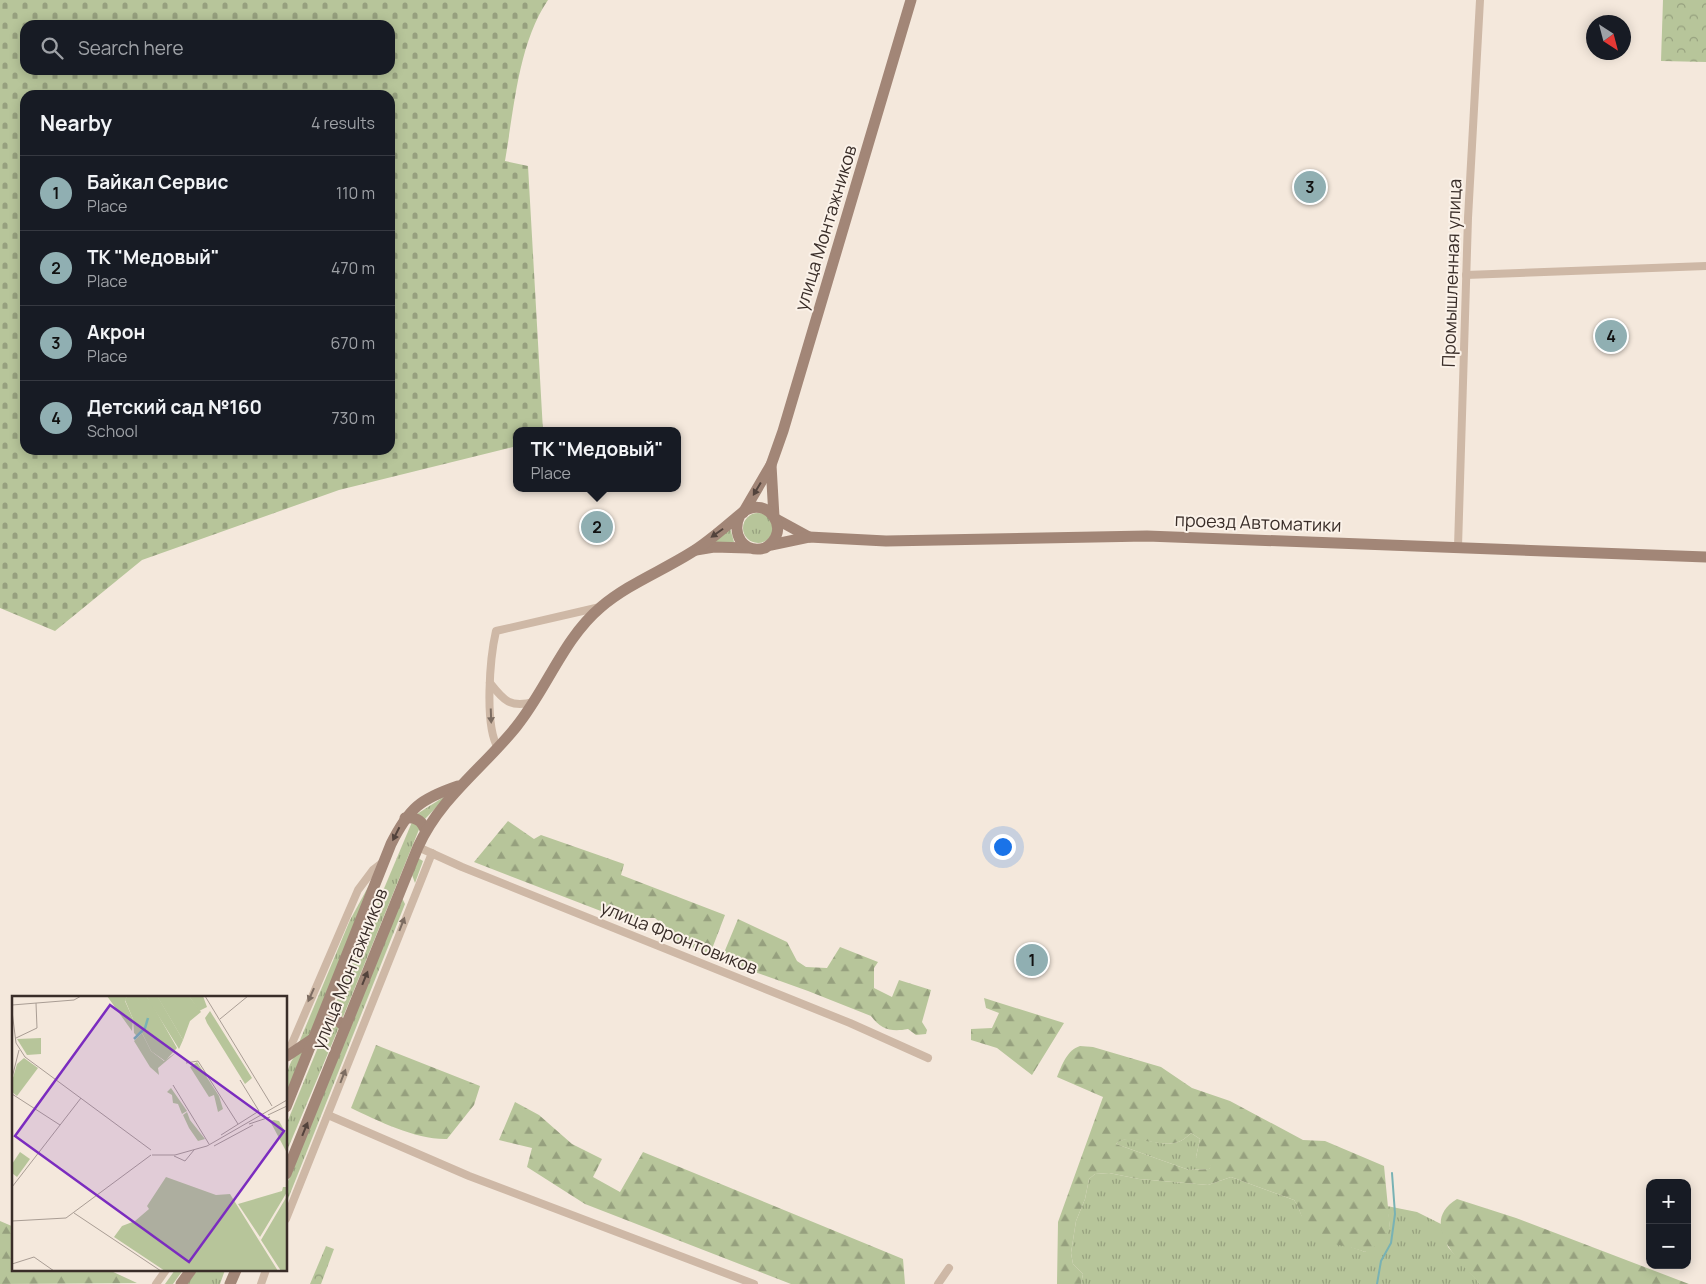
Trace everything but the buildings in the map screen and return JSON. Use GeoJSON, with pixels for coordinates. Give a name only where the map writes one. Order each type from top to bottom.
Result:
{"type":"FeatureCollection","features":[{"type":"Feature","properties":{"kind":"main road","name":"улица Монтажников"},"geometry":{"type":"LineString","coordinates":[[288,1169],[425,830],[460,785],[498,748],[535,702],[572,639],[600,607],[631,586],[694,551],[742,514],[771,465],[839,247],[911,0]]}},
{"type":"Feature","properties":{"kind":"main road","name":"улица Монтажников"},"geometry":{"type":"LineString","coordinates":[[771,465],[775,518]]}},
{"type":"Feature","properties":{"kind":"main road"},"geometry":{"type":"LineString","coordinates":[[756,507],[763,508],[775,518],[778,533],[770,545],[760,550],[748,548],[740,542],[736,533],[736,524],[742,514],[756,507]]}},
{"type":"Feature","properties":{"kind":"main road","name":"проезд Автоматики"},"geometry":{"type":"LineString","coordinates":[[775,518],[808,537]]}},
{"type":"Feature","properties":{"kind":"main road","name":"проезд Автоматики"},"geometry":{"type":"LineString","coordinates":[[770,545],[808,537],[886,541],[1094,536],[1213,537],[1706,557]]}},
{"type":"Feature","properties":{"kind":"main road","name":"улица Монтажников"},"geometry":{"type":"LineString","coordinates":[[694,551],[714,546],[748,548]]}},
{"type":"Feature","properties":{"kind":"main road","name":"улица Монтажников"},"geometry":{"type":"LineString","coordinates":[[288,1102],[384,862],[405,818],[422,801],[460,785]]}},
{"type":"Feature","properties":{"kind":"main road"},"geometry":{"type":"LineString","coordinates":[[405,818],[413,817],[419,820],[424,824],[425,830]]}},
{"type":"Feature","properties":{"kind":"main road"},"geometry":{"type":"LineString","coordinates":[[323,1018],[336,1019],[345,1027]]}},
{"type":"Feature","properties":{"kind":"main road"},"geometry":{"type":"LineString","coordinates":[[288,1056],[314,1038]]}},
{"type":"Feature","properties":{"kind":"main road"},"geometry":{"type":"LineString","coordinates":[[181,1284],[190,1272]]}},
{"type":"Feature","properties":{"kind":"main road"},"geometry":{"type":"LineString","coordinates":[[230,1284],[235,1272]]}},
{"type":"Feature","properties":{"kind":"street","name":"Промышленная улица"},"geometry":{"type":"LineString","coordinates":[[1458,547],[1466,275],[1480,0]]}},
{"type":"Feature","properties":{"kind":"street"},"geometry":{"type":"LineString","coordinates":[[1466,275],[1706,266]]}},
{"type":"Feature","properties":{"kind":"street"},"geometry":{"type":"LineString","coordinates":[[498,748],[492,734],[490,683],[492,649],[496,631],[600,607]]}},
{"type":"Feature","properties":{"kind":"street"},"geometry":{"type":"LineString","coordinates":[[490,683],[506,701],[520,705],[535,702]]}},
{"type":"Feature","properties":{"kind":"street","name":"улица Фронтовиков"},"geometry":{"type":"LineString","coordinates":[[418,847],[850,1023],[928,1058]]}},
{"type":"Feature","properties":{"kind":"street"},"geometry":{"type":"LineString","coordinates":[[288,1214],[432,853]]}},
{"type":"Feature","properties":{"kind":"street"},"geometry":{"type":"LineString","coordinates":[[288,1052],[358,890],[373,870],[384,862]]}},
{"type":"Feature","properties":{"kind":"street"},"geometry":{"type":"LineString","coordinates":[[404,881],[413,897]]}},
{"type":"Feature","properties":{"kind":"street"},"geometry":{"type":"LineString","coordinates":[[328,1116],[459,1172],[754,1284]]}},
{"type":"Feature","properties":{"kind":"street"},"geometry":{"type":"LineString","coordinates":[[938,1284],[949,1268]]}},
{"type":"Feature","properties":{"kind":"street"},"geometry":{"type":"LineString","coordinates":[[156,1284],[165,1272]]}},
{"type":"Feature","properties":{"kind":"street"},"geometry":{"type":"LineString","coordinates":[[260,1284],[265,1272]]}},
{"type":"Feature","properties":{"kind":"green space"},"geometry":{"type":"Polygon","coordinates":[[[0,0],[548,0],[538,17],[524,57],[505,161],[528,166],[543,427],[513,427],[513,447],[339,490],[142,560],[55,631],[0,608],[0,0]]]}},
{"type":"Feature","properties":{"kind":"green space"},"geometry":{"type":"Polygon","coordinates":[[[1663,0],[1706,0],[1706,62],[1661,61],[1663,0]]]}},
{"type":"Feature","properties":{"kind":"green space"},"geometry":{"type":"Polygon","coordinates":[[[758,513],[769,517],[773,528],[769,539],[758,543],[747,539],[743,528],[747,517],[758,513]]]}},
{"type":"Feature","properties":{"kind":"green space"},"geometry":{"type":"Polygon","coordinates":[[[730,528],[734,542],[703,546],[730,528]]]}},
{"type":"Feature","properties":{"kind":"green space"},"geometry":{"type":"Polygon","coordinates":[[[450,793],[424,820],[417,814],[450,793]]]}},
{"type":"Feature","properties":{"kind":"green space"},"geometry":{"type":"Polygon","coordinates":[[[508,821],[534,839],[541,835],[624,864],[621,875],[725,915],[710,954],[671,939],[673,934],[655,918],[633,918],[632,923],[474,862],[508,821]]]}},
{"type":"Feature","properties":{"kind":"green space"},"geometry":{"type":"Polygon","coordinates":[[[412,822],[420,827],[343,1017],[332,1012],[412,822]]]}},
{"type":"Feature","properties":{"kind":"green space"},"geometry":{"type":"Polygon","coordinates":[[[418,858],[423,861],[415,883],[412,875],[418,858]]]}},
{"type":"Feature","properties":{"kind":"green space"},"geometry":{"type":"Polygon","coordinates":[[[373,878],[308,1039],[298,1045],[350,920],[373,878]]]}},
{"type":"Feature","properties":{"kind":"green space"},"geometry":{"type":"Polygon","coordinates":[[[402,898],[405,904],[288,1199],[288,1181],[402,898]]]}},
{"type":"Feature","properties":{"kind":"green space"},"geometry":{"type":"Polygon","coordinates":[[[738,919],[787,942],[797,961],[806,967],[827,968],[840,947],[878,962],[874,968],[874,988],[892,997],[899,980],[931,990],[922,1022],[927,1030],[926,1034],[916,1035],[908,1029],[887,1029],[871,1016],[721,960],[738,919]]]}},
{"type":"Feature","properties":{"kind":"green space"},"geometry":{"type":"Polygon","coordinates":[[[984,998],[1064,1023],[1032,1075],[997,1048],[971,1040],[971,1029],[992,1028],[999,1013],[986,1008],[984,998]]]}},
{"type":"Feature","properties":{"kind":"green space"},"geometry":{"type":"Polygon","coordinates":[[[332,1022],[339,1027],[288,1148],[288,1120],[328,1023],[332,1022]]]}},
{"type":"Feature","properties":{"kind":"green space"},"geometry":{"type":"Polygon","coordinates":[[[376,1045],[480,1086],[474,1105],[447,1139],[411,1133],[385,1124],[351,1108],[376,1045]]]}},
{"type":"Feature","properties":{"kind":"green space"},"geometry":{"type":"Polygon","coordinates":[[[1080,1046],[1093,1047],[1161,1067],[1192,1088],[1230,1101],[1303,1140],[1325,1141],[1384,1166],[1390,1228],[1380,1242],[1365,1252],[1322,1240],[1315,1236],[1307,1229],[1294,1200],[1231,1177],[1208,1185],[1139,1179],[1109,1173],[1095,1174],[1089,1179],[1085,1199],[1076,1221],[1071,1253],[1073,1264],[1083,1274],[1081,1284],[1057,1284],[1058,1222],[1103,1097],[1057,1077],[1066,1058],[1075,1048],[1080,1046]],[[1191,1133],[1179,1142],[1168,1144],[1128,1139],[1116,1144],[1189,1170],[1209,1169],[1211,1166],[1199,1161],[1196,1157],[1200,1139],[1191,1133]]]}},
{"type":"Feature","properties":{"kind":"green space"},"geometry":{"type":"Polygon","coordinates":[[[305,1047],[288,1089],[289,1068],[294,1057],[305,1047]]]}},
{"type":"Feature","properties":{"kind":"green space"},"geometry":{"type":"Polygon","coordinates":[[[515,1102],[539,1115],[572,1144],[602,1159],[593,1177],[620,1192],[643,1152],[903,1259],[905,1284],[791,1284],[585,1204],[527,1167],[532,1148],[499,1140],[515,1102]]]}},
{"type":"Feature","properties":{"kind":"green space"},"geometry":{"type":"Polygon","coordinates":[[[1191,1133],[1200,1139],[1196,1157],[1212,1166],[1209,1169],[1189,1170],[1116,1144],[1128,1139],[1167,1144],[1174,1143],[1183,1140],[1191,1133]]]}},
{"type":"Feature","properties":{"kind":"green space"},"geometry":{"type":"Polygon","coordinates":[[[1109,1173],[1139,1179],[1208,1185],[1231,1177],[1294,1200],[1303,1219],[1319,1235],[1332,1242],[1365,1252],[1390,1228],[1387,1206],[1417,1212],[1441,1224],[1448,1247],[1480,1284],[1081,1284],[1083,1274],[1073,1264],[1071,1253],[1076,1221],[1085,1199],[1089,1179],[1095,1174],[1109,1173]]]}},
{"type":"Feature","properties":{"kind":"green space"},"geometry":{"type":"Polygon","coordinates":[[[1457,1199],[1516,1218],[1689,1284],[1480,1284],[1446,1243],[1441,1219],[1446,1209],[1457,1199]]]}},
{"type":"Feature","properties":{"kind":"green space"},"geometry":{"type":"Polygon","coordinates":[[[0,1221],[12,1226],[12,1272],[113,1272],[137,1283],[0,1284],[0,1221]]]}},
{"type":"Feature","properties":{"kind":"green space"},"geometry":{"type":"Polygon","coordinates":[[[326,1246],[334,1249],[321,1284],[310,1284],[326,1246]]]}},
{"type":"Feature","properties":{"kind":"green space"},"geometry":{"type":"Polygon","coordinates":[[[174,1272],[182,1272],[173,1284],[165,1284],[174,1272]]]}},
{"type":"Feature","properties":{"kind":"green space"},"geometry":{"type":"Polygon","coordinates":[[[196,1272],[224,1272],[220,1284],[187,1284],[196,1272]]]}},
{"type":"Feature","properties":{"kind":"waterway"},"geometry":{"type":"LineString","coordinates":[[1377,1284],[1381,1261],[1391,1243],[1395,1214],[1392,1173]]}},
{"type":"Feature","properties":{"kind":"place","name":"Акрон"},"geometry":{"type":"Point","coordinates":[1310,187]}},
{"type":"Feature","properties":{"kind":"place","name":"Детский сад №160"},"geometry":{"type":"Point","coordinates":[1611,336]}},
{"type":"Feature","properties":{"kind":"place","name":"ТК \"Медовый\""},"geometry":{"type":"Point","coordinates":[597,527]}},
{"type":"Feature","properties":{"kind":"place","name":"Байкал Сервис"},"geometry":{"type":"Point","coordinates":[1032,960]}}]}
